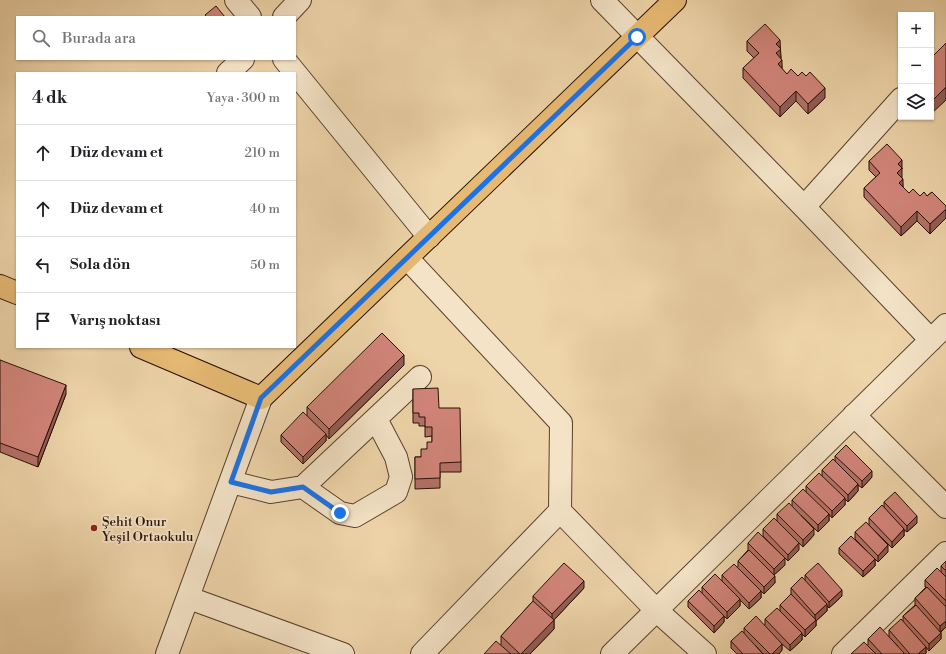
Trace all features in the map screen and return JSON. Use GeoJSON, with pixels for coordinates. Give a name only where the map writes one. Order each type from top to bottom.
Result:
{"type":"FeatureCollection","features":[{"type":"Feature","properties":{"kind":"main road"},"geometry":{"type":"LineString","coordinates":[[143,348],[261,398],[675,0]]}},
{"type":"Feature","properties":{"kind":"main road"},"geometry":{"type":"LineString","coordinates":[[0,286],[16,294]]}},
{"type":"Feature","properties":{"kind":"street"},"geometry":{"type":"LineString","coordinates":[[236,0],[249,16]]}},
{"type":"Feature","properties":{"kind":"street"},"geometry":{"type":"LineString","coordinates":[[285,16],[300,0]]}},
{"type":"Feature","properties":{"kind":"street"},"geometry":{"type":"LineString","coordinates":[[603,0],[637,37],[804,207],[931,340]]}},
{"type":"Feature","properties":{"kind":"street"},"geometry":{"type":"LineString","coordinates":[[229,72],[242,60]]}},
{"type":"Feature","properties":{"kind":"street"},"geometry":{"type":"LineString","coordinates":[[285,60],[295,72]]}},
{"type":"Feature","properties":{"kind":"street"},"geometry":{"type":"LineString","coordinates":[[296,74],[429,237]]}},
{"type":"Feature","properties":{"kind":"street"},"geometry":{"type":"LineString","coordinates":[[804,207],[898,102]]}},
{"type":"Feature","properties":{"kind":"street"},"geometry":{"type":"LineString","coordinates":[[407,258],[561,423],[560,511],[422,654]]}},
{"type":"Feature","properties":{"kind":"street"},"geometry":{"type":"LineString","coordinates":[[612,654],[946,325]]}},
{"type":"Feature","properties":{"kind":"street"},"geometry":{"type":"LineString","coordinates":[[231,482],[271,492],[303,487],[420,377]]}},
{"type":"Feature","properties":{"kind":"street"},"geometry":{"type":"LineString","coordinates":[[167,654],[189,598],[261,398]]}},
{"type":"Feature","properties":{"kind":"street"},"geometry":{"type":"LineString","coordinates":[[854,415],[946,507]]}},
{"type":"Feature","properties":{"kind":"street"},"geometry":{"type":"LineString","coordinates":[[303,487],[340,513],[355,516],[396,492],[401,477],[396,457],[376,419]]}},
{"type":"Feature","properties":{"kind":"street"},"geometry":{"type":"LineString","coordinates":[[560,511],[656,610],[705,654]]}},
{"type":"Feature","properties":{"kind":"street"},"geometry":{"type":"LineString","coordinates":[[843,654],[946,553]]}},
{"type":"Feature","properties":{"kind":"street"},"geometry":{"type":"LineString","coordinates":[[189,598],[343,654]]}},
{"type":"Feature","properties":{"kind":"building"},"geometry":{"type":"Polygon","coordinates":[[[216,6],[224,16],[206,16],[205,15],[216,6]]]}},
{"type":"Feature","properties":{"kind":"building"},"geometry":{"type":"Polygon","coordinates":[[[765,24],[780,40],[776,44],[781,49],[776,53],[782,60],[778,64],[787,74],[791,69],[798,76],[802,72],[806,76],[810,72],[825,88],[808,104],[796,91],[780,107],[743,68],[759,53],[747,41],[765,24]]]}},
{"type":"Feature","properties":{"kind":"building"},"geometry":{"type":"Polygon","coordinates":[[[946,43],[946,87],[934,99],[934,84],[934,55],[946,43]]]}},
{"type":"Feature","properties":{"kind":"building"},"geometry":{"type":"Polygon","coordinates":[[[887,144],[902,160],[898,164],[902,168],[897,173],[903,179],[899,183],[909,193],[913,189],[920,196],[924,192],[927,196],[932,192],[946,206],[946,209],[930,224],[917,211],[901,227],[864,188],[880,173],[869,161],[887,144]]]}},
{"type":"Feature","properties":{"kind":"building"},"geometry":{"type":"Polygon","coordinates":[[[382,333],[404,355],[329,429],[307,407],[382,333]]]}},
{"type":"Feature","properties":{"kind":"building"},"geometry":{"type":"Polygon","coordinates":[[[0,360],[66,385],[38,457],[0,443],[0,360]]]}},
{"type":"Feature","properties":{"kind":"building"},"geometry":{"type":"Polygon","coordinates":[[[438,388],[439,408],[460,408],[461,462],[440,463],[440,478],[415,479],[415,457],[421,457],[421,449],[427,449],[427,442],[432,442],[432,427],[425,427],[425,417],[419,417],[419,413],[413,413],[413,389],[438,388]]]}},
{"type":"Feature","properties":{"kind":"building"},"geometry":{"type":"Polygon","coordinates":[[[303,412],[326,434],[303,457],[281,435],[303,412]]]}},
{"type":"Feature","properties":{"kind":"building"},"geometry":{"type":"Polygon","coordinates":[[[846,445],[872,471],[862,481],[835,456],[846,445]]]}},
{"type":"Feature","properties":{"kind":"building"},"geometry":{"type":"Polygon","coordinates":[[[833,459],[858,484],[848,495],[822,470],[833,459]]]}},
{"type":"Feature","properties":{"kind":"building"},"geometry":{"type":"Polygon","coordinates":[[[819,473],[845,498],[832,511],[806,486],[819,473]]]}},
{"type":"Feature","properties":{"kind":"building"},"geometry":{"type":"Polygon","coordinates":[[[803,489],[829,514],[818,525],[792,500],[803,489]]]}},
{"type":"Feature","properties":{"kind":"building"},"geometry":{"type":"Polygon","coordinates":[[[895,492],[917,516],[907,526],[884,502],[895,492]]]}},
{"type":"Feature","properties":{"kind":"building"},"geometry":{"type":"Polygon","coordinates":[[[789,503],[814,529],[803,540],[777,514],[789,503]]]}},
{"type":"Feature","properties":{"kind":"building"},"geometry":{"type":"Polygon","coordinates":[[[882,505],[904,529],[892,542],[869,518],[882,505]]]}},
{"type":"Feature","properties":{"kind":"building"},"geometry":{"type":"Polygon","coordinates":[[[774,518],[799,543],[788,555],[763,529],[774,518]]]}},
{"type":"Feature","properties":{"kind":"building"},"geometry":{"type":"Polygon","coordinates":[[[866,522],[888,545],[878,556],[855,532],[866,522]]]}},
{"type":"Feature","properties":{"kind":"building"},"geometry":{"type":"Polygon","coordinates":[[[758,532],[785,558],[774,569],[748,543],[758,532]]]}},
{"type":"Feature","properties":{"kind":"building"},"geometry":{"type":"Polygon","coordinates":[[[851,536],[875,559],[863,571],[839,548],[851,536]]]}},
{"type":"Feature","properties":{"kind":"building"},"geometry":{"type":"Polygon","coordinates":[[[749,550],[775,576],[764,587],[738,561],[749,550]]]}},
{"type":"Feature","properties":{"kind":"building"},"geometry":{"type":"Polygon","coordinates":[[[946,561],[946,571],[941,566],[946,561]]]}},
{"type":"Feature","properties":{"kind":"building"},"geometry":{"type":"Polygon","coordinates":[[[564,563],[584,581],[552,614],[533,596],[564,563]]]}},
{"type":"Feature","properties":{"kind":"building"},"geometry":{"type":"Polygon","coordinates":[[[818,563],[842,590],[829,602],[805,575],[818,563]]]}},
{"type":"Feature","properties":{"kind":"building"},"geometry":{"type":"Polygon","coordinates":[[[734,564],[761,591],[749,603],[722,575],[734,564]]]}},
{"type":"Feature","properties":{"kind":"building"},"geometry":{"type":"Polygon","coordinates":[[[937,568],[946,577],[946,601],[925,580],[937,568]]]}},
{"type":"Feature","properties":{"kind":"building"},"geometry":{"type":"Polygon","coordinates":[[[715,574],[740,599],[727,612],[702,587],[715,574]]]}},
{"type":"Feature","properties":{"kind":"building"},"geometry":{"type":"Polygon","coordinates":[[[802,577],[827,604],[815,615],[791,588],[802,577]]]}},
{"type":"Feature","properties":{"kind":"building"},"geometry":{"type":"Polygon","coordinates":[[[927,587],[946,607],[946,621],[940,626],[915,598],[927,587]]]}},
{"type":"Feature","properties":{"kind":"building"},"geometry":{"type":"Polygon","coordinates":[[[699,590],[724,616],[714,626],[688,601],[699,590]]]}},
{"type":"Feature","properties":{"kind":"building"},"geometry":{"type":"Polygon","coordinates":[[[791,594],[816,620],[805,630],[780,605],[791,594]]]}},
{"type":"Feature","properties":{"kind":"building"},"geometry":{"type":"Polygon","coordinates":[[[533,601],[554,620],[520,654],[501,636],[533,601]]]}},
{"type":"Feature","properties":{"kind":"building"},"geometry":{"type":"Polygon","coordinates":[[[916,605],[941,633],[929,644],[903,616],[916,605]]]}},
{"type":"Feature","properties":{"kind":"building"},"geometry":{"type":"Polygon","coordinates":[[[777,608],[802,633],[790,645],[765,619],[777,608]]]}},
{"type":"Feature","properties":{"kind":"building"},"geometry":{"type":"Polygon","coordinates":[[[756,616],[782,644],[772,654],[770,654],[744,628],[756,616]]]}},
{"type":"Feature","properties":{"kind":"building"},"geometry":{"type":"Polygon","coordinates":[[[901,619],[926,647],[918,654],[910,654],[889,630],[901,619]]]}},
{"type":"Feature","properties":{"kind":"building"},"geometry":{"type":"Polygon","coordinates":[[[880,627],[904,654],[882,654],[868,639],[880,627]]]}},
{"type":"Feature","properties":{"kind":"building"},"geometry":{"type":"Polygon","coordinates":[[[742,631],[763,654],[743,654],[731,641],[742,631]]]}},
{"type":"Feature","properties":{"kind":"building"},"geometry":{"type":"Polygon","coordinates":[[[496,641],[511,654],[484,654],[496,641]]]}},
{"type":"Feature","properties":{"kind":"building"},"geometry":{"type":"Polygon","coordinates":[[[864,642],[876,654],[851,654],[864,642]]]}},
{"type":"Feature","properties":{"kind":"place","name":"Şehit Onur Yeşil Ortaokulu"},"geometry":{"type":"Point","coordinates":[94,528]}},
{"type":"Feature","properties":{"kind":"route"},"geometry":{"type":"LineString","coordinates":[[340,513],[303,487],[271,492],[231,482],[261,398],[637,37]]}}]}
